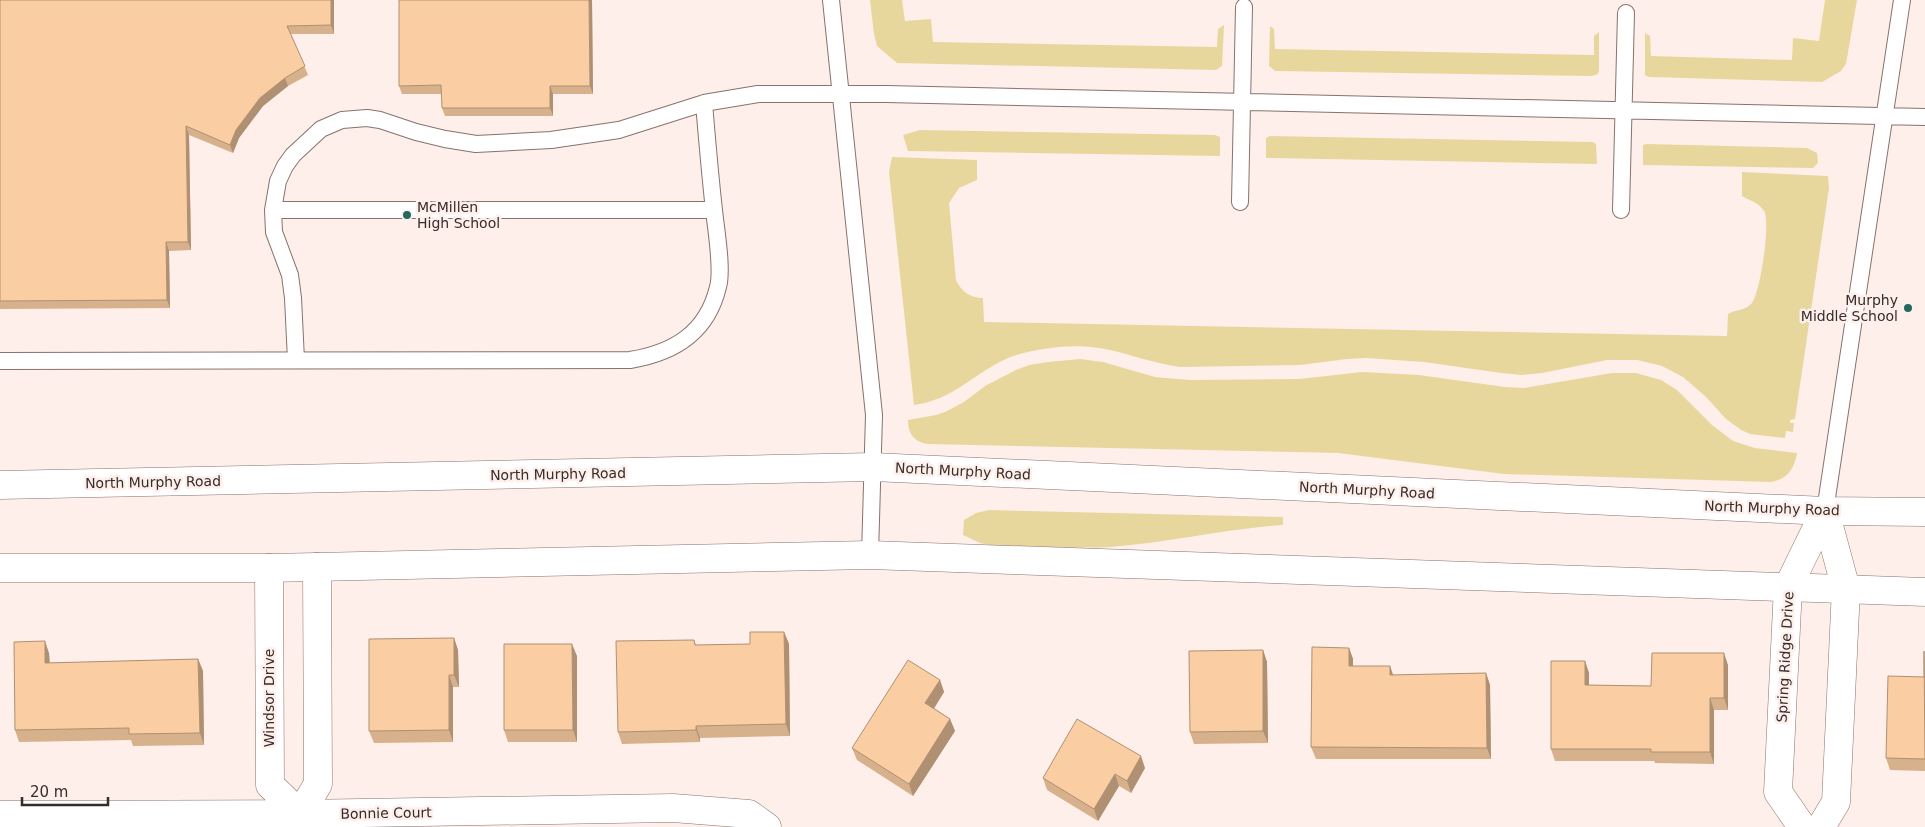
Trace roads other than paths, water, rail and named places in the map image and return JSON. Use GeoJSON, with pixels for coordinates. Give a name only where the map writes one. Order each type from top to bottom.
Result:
{"type":"FeatureCollection","features":[{"type":"Feature","properties":{"kind":"main road","name":"North Murphy Road"},"geometry":{"type":"LineString","coordinates":[[0,485],[873,467],[1825,511],[1925,512]]}},
{"type":"Feature","properties":{"kind":"main road","name":"Spring Ridge Drive"},"geometry":{"type":"LineString","coordinates":[[1802,827],[1778,792],[1788,587],[1825,511]]}},
{"type":"Feature","properties":{"kind":"main road"},"geometry":{"type":"LineString","coordinates":[[1821,827],[1836,802],[1846,589],[1825,511]]}},
{"type":"Feature","properties":{"kind":"main road"},"geometry":{"type":"LineString","coordinates":[[0,568],[269,568],[870,555],[1925,592]]}},
{"type":"Feature","properties":{"kind":"main road"},"geometry":{"type":"LineString","coordinates":[[300,821],[318,784],[317,567]]}},
{"type":"Feature","properties":{"kind":"main road","name":"Windsor Drive"},"geometry":{"type":"LineString","coordinates":[[269,568],[270,785],[300,821]]}},
{"type":"Feature","properties":{"kind":"main road","name":"Bonnie Court"},"geometry":{"type":"LineString","coordinates":[[0,815],[67,821],[300,821],[673,817],[749,814],[767,827]]}},
{"type":"Feature","properties":{"kind":"lane"},"geometry":{"type":"LineString","coordinates":[[832,0],[874,415],[870,555]]}},
{"type":"Feature","properties":{"kind":"lane"},"geometry":{"type":"LineString","coordinates":[[1825,511],[1902,0]]}},
{"type":"Feature","properties":{"kind":"lane"},"geometry":{"type":"LineString","coordinates":[[1240,202],[1244,7]]}},
{"type":"Feature","properties":{"kind":"lane"},"geometry":{"type":"LineString","coordinates":[[1621,210],[1626,13]]}},
{"type":"Feature","properties":{"kind":"lane"},"geometry":{"type":"LineString","coordinates":[[296,360],[290,275],[274,232],[273,210],[278,180],[284,166],[293,155],[321,129],[342,120],[367,118],[380,120],[445,140],[476,144],[551,140],[619,130],[704,103],[758,94],[841,93],[1925,117]]}},
{"type":"Feature","properties":{"kind":"lane"},"geometry":{"type":"LineString","coordinates":[[0,361],[630,360],[648,357],[682,342],[698,330],[710,309],[719,286],[718,249],[704,103]]}},
{"type":"Feature","properties":{"kind":"lane"},"geometry":{"type":"LineString","coordinates":[[273,210],[714,210]]}},
{"type":"Feature","properties":{"kind":"place","name":"McMillen High School"},"geometry":{"type":"Point","coordinates":[407,215]}},
{"type":"Feature","properties":{"kind":"place","name":"Murphy Middle School"},"geometry":{"type":"Point","coordinates":[1908,308]}}]}
